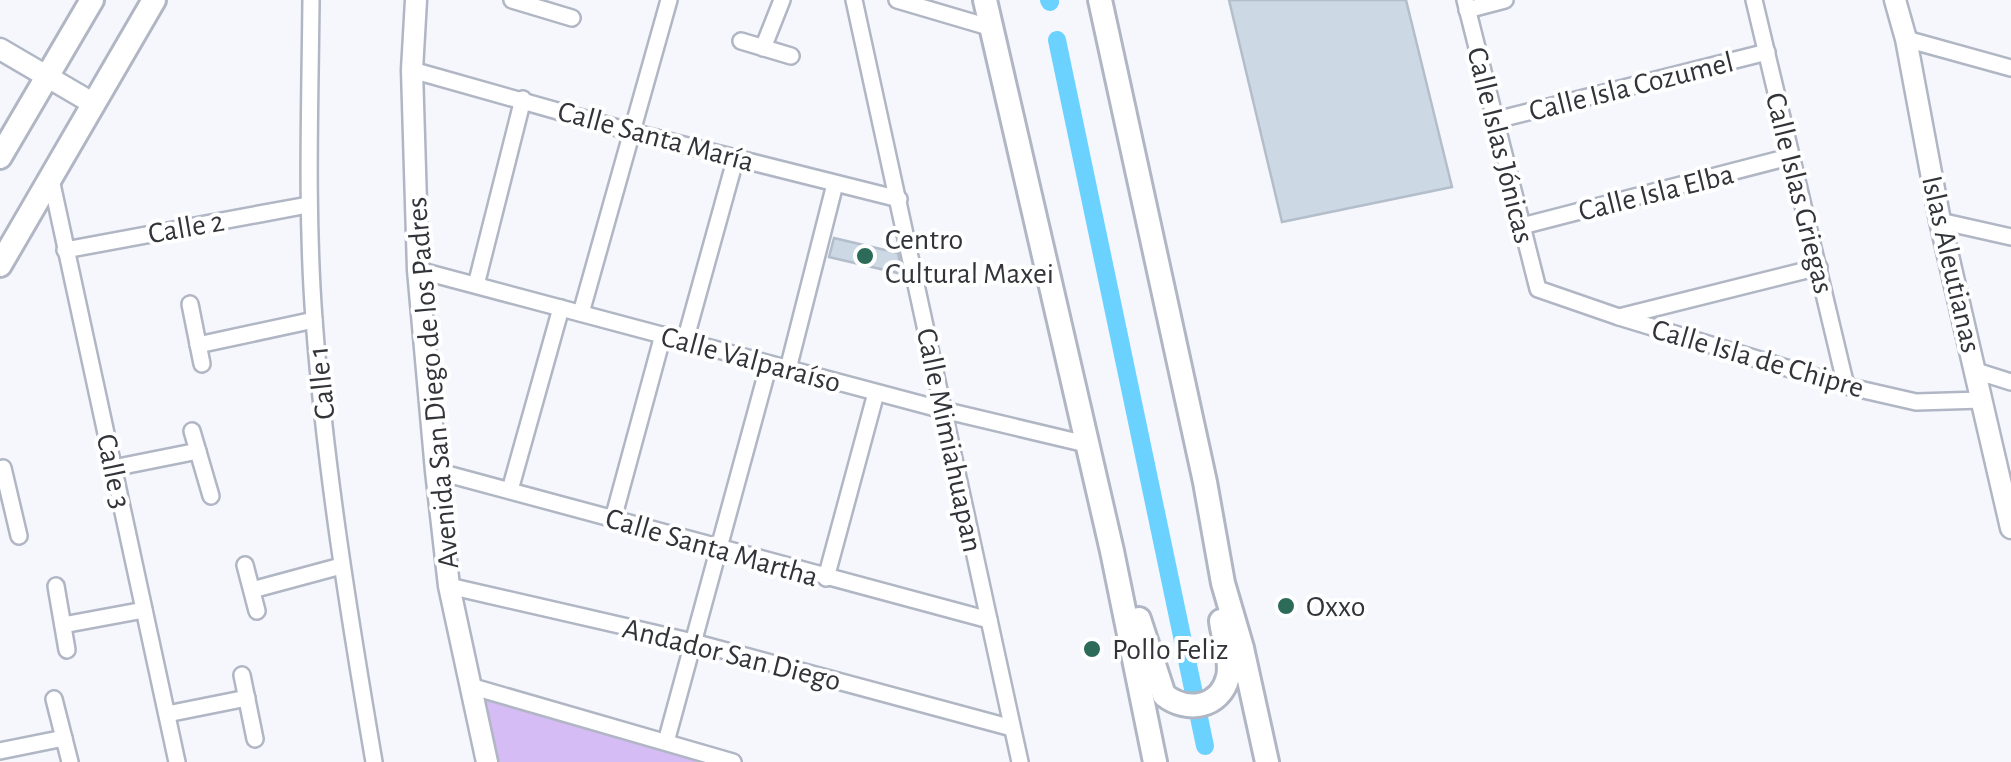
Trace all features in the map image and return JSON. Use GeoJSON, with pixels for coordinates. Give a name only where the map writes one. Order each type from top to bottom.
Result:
{"type":"FeatureCollection","features":[{"type":"Feature","properties":{"kind":"main road"},"geometry":{"type":"LineString","coordinates":[[0,157],[92,0]]}},
{"type":"Feature","properties":{"kind":"main road"},"geometry":{"type":"LineString","coordinates":[[0,265],[154,0]]}},
{"type":"Feature","properties":{"kind":"main road"},"geometry":{"type":"LineString","coordinates":[[985,0],[1112,551],[1155,762]]}},
{"type":"Feature","properties":{"kind":"main road"},"geometry":{"type":"LineString","coordinates":[[1100,0],[1201,464],[1222,582],[1242,648],[1267,762]]}},
{"type":"Feature","properties":{"kind":"main road"},"geometry":{"type":"LineString","coordinates":[[1112,551],[1125,575],[1164,695],[1198,706],[1222,689],[1228,677],[1221,623],[1222,582]]}},
{"type":"Feature","properties":{"kind":"street","name":"Calle 1"},"geometry":{"type":"LineString","coordinates":[[312,0],[308,205],[314,320],[342,566],[374,762]]}},
{"type":"Feature","properties":{"kind":"street","name":"Avenida San Diego de los Padres"},"geometry":{"type":"LineString","coordinates":[[416,0],[412,70],[418,270],[436,472],[450,586],[487,762]]}},
{"type":"Feature","properties":{"kind":"street"},"geometry":{"type":"LineString","coordinates":[[512,0],[547,5],[572,18]]}},
{"type":"Feature","properties":{"kind":"street"},"geometry":{"type":"LineString","coordinates":[[581,313],[670,0]]}},
{"type":"Feature","properties":{"kind":"street"},"geometry":{"type":"LineString","coordinates":[[763,48],[782,0]]}},
{"type":"Feature","properties":{"kind":"street","name":"Calle Mimiahuapan"},"geometry":{"type":"LineString","coordinates":[[854,0],[1020,762]]}},
{"type":"Feature","properties":{"kind":"street"},"geometry":{"type":"LineString","coordinates":[[897,0],[992,28]]}},
{"type":"Feature","properties":{"kind":"street"},"geometry":{"type":"LineString","coordinates":[[1466,5],[1505,0]]}},
{"type":"Feature","properties":{"kind":"street","name":"Calle Islas Griegas"},"geometry":{"type":"LineString","coordinates":[[1754,0],[1846,386]]}},
{"type":"Feature","properties":{"kind":"street","name":"Islas Aleutianas"},"geometry":{"type":"LineString","coordinates":[[1896,0],[1940,222],[2011,528]]}},
{"type":"Feature","properties":{"kind":"street","name":"Calle Islas Jónicas"},"geometry":{"type":"LineString","coordinates":[[1466,5],[1538,289]]}},
{"type":"Feature","properties":{"kind":"street"},"geometry":{"type":"LineString","coordinates":[[1906,39],[2011,68]]}},
{"type":"Feature","properties":{"kind":"street"},"geometry":{"type":"LineString","coordinates":[[740,41],[790,56]]}},
{"type":"Feature","properties":{"kind":"street"},"geometry":{"type":"LineString","coordinates":[[0,49],[94,104]]}},
{"type":"Feature","properties":{"kind":"street","name":"Calle Isla Cozumel"},"geometry":{"type":"LineString","coordinates":[[1496,120],[1766,52]]}},
{"type":"Feature","properties":{"kind":"street","name":"Calle Santa María"},"geometry":{"type":"LineString","coordinates":[[412,70],[632,132],[899,200]]}},
{"type":"Feature","properties":{"kind":"street"},"geometry":{"type":"LineString","coordinates":[[476,285],[523,99]]}},
{"type":"Feature","properties":{"kind":"street"},"geometry":{"type":"LineString","coordinates":[[685,341],[736,158]]}},
{"type":"Feature","properties":{"kind":"street","name":"Calle Isla Elba"},"geometry":{"type":"LineString","coordinates":[[1522,226],[1790,158]]}},
{"type":"Feature","properties":{"kind":"street","name":"Calle 3"},"geometry":{"type":"LineString","coordinates":[[51,180],[177,762]]}},
{"type":"Feature","properties":{"kind":"street"},"geometry":{"type":"LineString","coordinates":[[788,369],[835,184]]}},
{"type":"Feature","properties":{"kind":"street","name":"Calle 2"},"geometry":{"type":"LineString","coordinates":[[65,250],[308,205]]}},
{"type":"Feature","properties":{"kind":"street"},"geometry":{"type":"LineString","coordinates":[[1940,222],[2011,237]]}},
{"type":"Feature","properties":{"kind":"street"},"geometry":{"type":"LineString","coordinates":[[1619,317],[1819,267]]}},
{"type":"Feature","properties":{"kind":"street","name":"Calle Valparaíso"},"geometry":{"type":"LineString","coordinates":[[418,270],[943,410],[1086,444]]}},
{"type":"Feature","properties":{"kind":"street","name":"Calle Isla de Chipre"},"geometry":{"type":"LineString","coordinates":[[1538,289],[1846,386],[1916,402],[1982,400]]}},
{"type":"Feature","properties":{"kind":"street"},"geometry":{"type":"LineString","coordinates":[[190,304],[202,364]]}},
{"type":"Feature","properties":{"kind":"street"},"geometry":{"type":"LineString","coordinates":[[510,490],[561,308]]}},
{"type":"Feature","properties":{"kind":"street"},"geometry":{"type":"LineString","coordinates":[[198,345],[314,320]]}},
{"type":"Feature","properties":{"kind":"street"},"geometry":{"type":"LineString","coordinates":[[613,519],[663,335]]}},
{"type":"Feature","properties":{"kind":"street"},"geometry":{"type":"LineString","coordinates":[[666,742],[769,364]]}},
{"type":"Feature","properties":{"kind":"street"},"geometry":{"type":"LineString","coordinates":[[1976,372],[2011,382]]}},
{"type":"Feature","properties":{"kind":"street"},"geometry":{"type":"LineString","coordinates":[[826,578],[876,392]]}},
{"type":"Feature","properties":{"kind":"street"},"geometry":{"type":"LineString","coordinates":[[192,431],[211,496]]}},
{"type":"Feature","properties":{"kind":"street"},"geometry":{"type":"LineString","coordinates":[[113,468],[198,452]]}},
{"type":"Feature","properties":{"kind":"street"},"geometry":{"type":"LineString","coordinates":[[3,468],[4,492],[19,536]]}},
{"type":"Feature","properties":{"kind":"street","name":"Calle Santa Martha"},"geometry":{"type":"LineString","coordinates":[[436,472],[989,620]]}},
{"type":"Feature","properties":{"kind":"street"},"geometry":{"type":"LineString","coordinates":[[245,565],[257,611]]}},
{"type":"Feature","properties":{"kind":"street"},"geometry":{"type":"LineString","coordinates":[[252,590],[342,566]]}},
{"type":"Feature","properties":{"kind":"street"},"geometry":{"type":"LineString","coordinates":[[56,586],[67,650]]}},
{"type":"Feature","properties":{"kind":"street","name":"Andador San Diego"},"geometry":{"type":"LineString","coordinates":[[450,586],[693,642],[1012,728]]}},
{"type":"Feature","properties":{"kind":"street"},"geometry":{"type":"LineString","coordinates":[[63,624],[144,610]]}},
{"type":"Feature","properties":{"kind":"street"},"geometry":{"type":"LineString","coordinates":[[242,675],[255,739]]}},
{"type":"Feature","properties":{"kind":"street"},"geometry":{"type":"LineString","coordinates":[[470,686],[734,762]]}},
{"type":"Feature","properties":{"kind":"street"},"geometry":{"type":"LineString","coordinates":[[167,714],[247,698]]}},
{"type":"Feature","properties":{"kind":"street"},"geometry":{"type":"LineString","coordinates":[[54,700],[70,762]]}},
{"type":"Feature","properties":{"kind":"street"},"geometry":{"type":"LineString","coordinates":[[0,751],[64,738]]}},
{"type":"Feature","properties":{"kind":"shaded area"},"geometry":{"type":"Polygon","coordinates":[[[479,695],[707,762],[494,762],[479,695]]]}},
{"type":"Feature","properties":{"kind":"building"},"geometry":{"type":"Polygon","coordinates":[[[1229,0],[1406,0],[1452,187],[1282,222],[1229,0]]]}},
{"type":"Feature","properties":{"kind":"building","name":"Centro Cultural Maxei"},"geometry":{"type":"Polygon","coordinates":[[[834,238],[898,253],[902,274],[829,257],[834,238]]]}},
{"type":"Feature","properties":{"kind":"waterway"},"geometry":{"type":"LineString","coordinates":[[1057,40],[1205,746]]}},
{"type":"Feature","properties":{"kind":"place","name":"Centro Cultural Maxei"},"geometry":{"type":"Point","coordinates":[865,256]}},
{"type":"Feature","properties":{"kind":"place","name":"Oxxo"},"geometry":{"type":"Point","coordinates":[1286,606]}},
{"type":"Feature","properties":{"kind":"place","name":"Pollo Feliz"},"geometry":{"type":"Point","coordinates":[1092,649]}}]}
